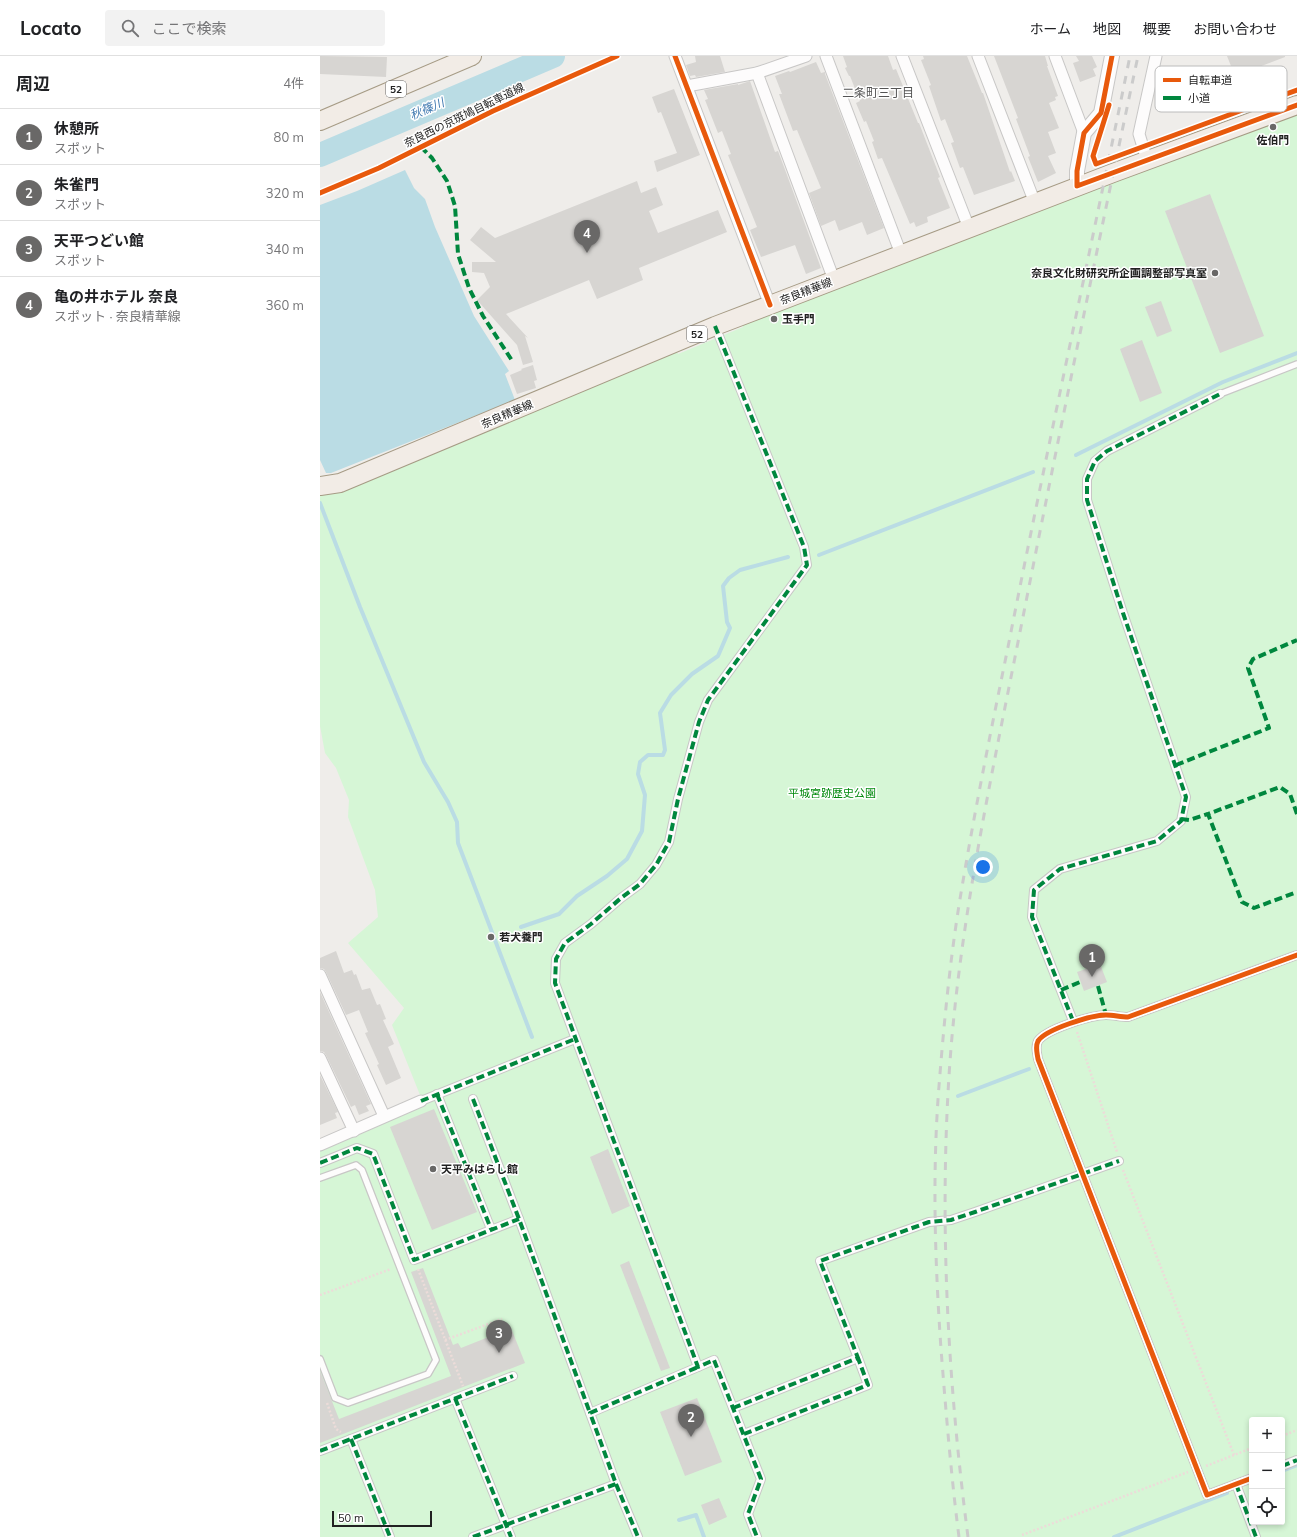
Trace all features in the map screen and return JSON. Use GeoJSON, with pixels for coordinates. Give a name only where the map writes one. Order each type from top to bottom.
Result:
{"type":"FeatureCollection","features":[{"type":"Feature","properties":{"kind":"main road","name":"52"},"geometry":{"type":"LineString","coordinates":[[320,121],[472,56]]}},
{"type":"Feature","properties":{"kind":"main road","name":"奈良精華線"},"geometry":{"type":"LineString","coordinates":[[1287,109],[1297,105]]}},
{"type":"Feature","properties":{"kind":"main road","name":"奈良精華線"},"geometry":{"type":"LineString","coordinates":[[320,486],[340,483],[353,478],[715,326],[1078,186],[1278,112]]}},
{"type":"Feature","properties":{"kind":"street"},"geometry":{"type":"LineString","coordinates":[[676,56],[770,305]]}},
{"type":"Feature","properties":{"kind":"street"},"geometry":{"type":"LineString","coordinates":[[687,86],[756,73],[806,56]]}},
{"type":"Feature","properties":{"kind":"street"},"geometry":{"type":"LineString","coordinates":[[826,56],[901,254]]}},
{"type":"Feature","properties":{"kind":"street"},"geometry":{"type":"LineString","coordinates":[[902,56],[969,228]]}},
{"type":"Feature","properties":{"kind":"street"},"geometry":{"type":"LineString","coordinates":[[978,56],[1035,203]]}},
{"type":"Feature","properties":{"kind":"street"},"geometry":{"type":"LineString","coordinates":[[1055,56],[1084,133]]}},
{"type":"Feature","properties":{"kind":"street"},"geometry":{"type":"LineString","coordinates":[[1078,186],[1077,172],[1084,133],[1101,113],[1112,56]]}},
{"type":"Feature","properties":{"kind":"street"},"geometry":{"type":"LineString","coordinates":[[1147,160],[1139,134],[1156,56]]}},
{"type":"Feature","properties":{"kind":"street"},"geometry":{"type":"LineString","coordinates":[[756,73],[834,280]]}},
{"type":"Feature","properties":{"kind":"street"},"geometry":{"type":"LineString","coordinates":[[698,1367],[555,983],[556,959],[565,943],[640,884],[656,865],[669,842],[678,799],[699,722],[708,700],[807,565],[804,547],[715,326]]}},
{"type":"Feature","properties":{"kind":"street"},"geometry":{"type":"LineString","coordinates":[[1073,1021],[1032,917],[1034,890],[1060,869],[1157,840],[1181,821],[1186,797],[1123,613],[1089,507],[1087,500],[1087,479],[1096,461],[1107,451],[1220,394]]}},
{"type":"Feature","properties":{"kind":"street"},"geometry":{"type":"LineString","coordinates":[[1249,1479],[1207,1495],[1084,1174],[1038,1059],[1036,1048],[1038,1040],[1073,1021],[1106,1015],[1128,1017],[1297,955]]}},
{"type":"Feature","properties":{"kind":"street"},"geometry":{"type":"LineString","coordinates":[[320,975],[384,1116]]}},
{"type":"Feature","properties":{"kind":"street"},"geometry":{"type":"LineString","coordinates":[[320,1144],[354,1131],[384,1116],[437,1094],[575,1039]]}},
{"type":"Feature","properties":{"kind":"street"},"geometry":{"type":"LineString","coordinates":[[320,1058],[354,1131]]}},
{"type":"Feature","properties":{"kind":"street"},"geometry":{"type":"LineString","coordinates":[[437,1094],[491,1229]]}},
{"type":"Feature","properties":{"kind":"street"},"geometry":{"type":"LineString","coordinates":[[473,1099],[519,1219],[616,1484],[638,1537]]}},
{"type":"Feature","properties":{"kind":"street"},"geometry":{"type":"LineString","coordinates":[[320,1163],[357,1148],[373,1154],[414,1260],[519,1219]]}},
{"type":"Feature","properties":{"kind":"street"},"geometry":{"type":"LineString","coordinates":[[744,1434],[868,1385],[820,1261],[929,1222],[951,1220],[1119,1161]]}},
{"type":"Feature","properties":{"kind":"street"},"geometry":{"type":"LineString","coordinates":[[733,1408],[858,1358]]}},
{"type":"Feature","properties":{"kind":"street"},"geometry":{"type":"LineString","coordinates":[[590,1413],[714,1360],[761,1479],[748,1514],[757,1537]]}},
{"type":"Feature","properties":{"kind":"street"},"geometry":{"type":"LineString","coordinates":[[320,1451],[513,1376]]}},
{"type":"Feature","properties":{"kind":"street"},"geometry":{"type":"LineString","coordinates":[[455,1398],[511,1537]]}},
{"type":"Feature","properties":{"kind":"street"},"geometry":{"type":"LineString","coordinates":[[351,1439],[390,1537]]}},
{"type":"Feature","properties":{"kind":"street"},"geometry":{"type":"LineString","coordinates":[[1285,1465],[1297,1460]]}},
{"type":"Feature","properties":{"kind":"street"},"geometry":{"type":"LineString","coordinates":[[473,1537],[616,1484]]}},
{"type":"Feature","properties":{"kind":"street"},"geometry":{"type":"LineString","coordinates":[[1236,1484],[1256,1537]]}},
{"type":"Feature","properties":{"kind":"lane"},"geometry":{"type":"LineString","coordinates":[[1220,394],[1297,364]]}},
{"type":"Feature","properties":{"kind":"lane"},"geometry":{"type":"LineString","coordinates":[[320,1178],[356,1165],[362,1170],[436,1360],[428,1374],[348,1403],[335,1398],[320,1359]]}},
{"type":"Feature","properties":{"kind":"path"},"geometry":{"type":"LineString","coordinates":[[1073,1021],[1119,1161],[1234,1455]]}},
{"type":"Feature","properties":{"kind":"path"},"geometry":{"type":"LineString","coordinates":[[414,1260],[466,1394]]}},
{"type":"Feature","properties":{"kind":"path"},"geometry":{"type":"LineString","coordinates":[[320,1295],[392,1268]]}},
{"type":"Feature","properties":{"kind":"path"},"geometry":{"type":"LineString","coordinates":[[445,1340],[502,1319]]}},
{"type":"Feature","properties":{"kind":"path"},"geometry":{"type":"LineString","coordinates":[[326,1400],[336,1429],[351,1439]]}},
{"type":"Feature","properties":{"kind":"path"},"geometry":{"type":"LineString","coordinates":[[1285,1435],[1297,1430]]}},
{"type":"Feature","properties":{"kind":"path"},"geometry":{"type":"LineString","coordinates":[[1022,1535],[1249,1449]]}},
{"type":"Feature","properties":{"kind":"green space","name":"平城宮跡歴史公園"},"geometry":{"type":"Polygon","coordinates":[[[1297,109],[1297,1537],[320,1537],[320,1148],[424,1105],[392,1025],[404,1008],[348,943],[378,917],[375,890],[348,817],[349,800],[336,768],[325,753],[320,726],[320,490],[356,483],[443,450],[676,350],[678,354],[743,327],[742,323],[1297,109]]]}},
{"type":"Feature","properties":{"kind":"water"},"geometry":{"type":"Polygon","coordinates":[[[405,170],[414,188],[425,199],[435,227],[474,316],[509,371],[505,374],[515,400],[331,473],[326,473],[320,460],[320,205],[405,170]]]}},
{"type":"Feature","properties":{"kind":"building"},"geometry":{"type":"Polygon","coordinates":[[[320,56],[387,57],[386,77],[320,74],[320,56]]]}},
{"type":"Feature","properties":{"kind":"building"},"geometry":{"type":"Polygon","coordinates":[[[695,56],[720,56],[725,72],[696,77],[695,75],[690,76],[686,65],[696,62],[695,56]]]}},
{"type":"Feature","properties":{"kind":"building"},"geometry":{"type":"Polygon","coordinates":[[[843,56],[888,56],[893,70],[896,69],[940,177],[938,178],[950,208],[927,217],[928,222],[916,227],[914,222],[910,224],[882,158],[878,159],[872,142],[874,141],[866,121],[864,122],[856,103],[860,101],[850,76],[845,68],[847,67],[843,56]]]}},
{"type":"Feature","properties":{"kind":"building"},"geometry":{"type":"Polygon","coordinates":[[[923,56],[967,56],[983,93],[1010,172],[1011,171],[1015,181],[974,195],[963,167],[960,168],[951,143],[954,142],[945,119],[941,121],[929,86],[931,85],[921,60],[924,59],[923,56]]]}},
{"type":"Feature","properties":{"kind":"building"},"geometry":{"type":"Polygon","coordinates":[[[994,56],[1045,56],[1058,96],[1055,97],[1056,100],[1049,103],[1059,128],[1048,132],[1056,153],[1048,156],[1056,173],[1038,182],[1016,119],[1018,118],[994,56]]]}},
{"type":"Feature","properties":{"kind":"building"},"geometry":{"type":"Polygon","coordinates":[[[1076,56],[1092,56],[1097,67],[1093,69],[1096,76],[1080,82],[1073,63],[1079,61],[1076,56]]]}},
{"type":"Feature","properties":{"kind":"building"},"geometry":{"type":"Polygon","coordinates":[[[1227,56],[1285,56],[1261,66],[1231,66],[1227,56]]]}},
{"type":"Feature","properties":{"kind":"building"},"geometry":{"type":"Polygon","coordinates":[[[816,62],[821,73],[825,72],[884,228],[867,235],[862,222],[839,231],[835,220],[821,226],[809,193],[821,188],[797,130],[793,131],[779,94],[782,94],[775,76],[816,62]]]}},
{"type":"Feature","properties":{"kind":"building"},"geometry":{"type":"Polygon","coordinates":[[[750,81],[775,152],[778,151],[821,268],[806,274],[795,245],[761,257],[750,230],[757,227],[728,155],[731,154],[722,131],[718,133],[705,100],[708,99],[704,90],[738,85],[750,81]]]}},
{"type":"Feature","properties":{"kind":"building"},"geometry":{"type":"Polygon","coordinates":[[[674,89],[700,155],[657,172],[654,161],[677,153],[661,112],[658,113],[652,97],[674,89]]]}},
{"type":"Feature","properties":{"kind":"building"},"geometry":{"type":"Polygon","coordinates":[[[637,181],[641,193],[656,187],[663,205],[649,211],[658,233],[718,210],[727,232],[639,268],[643,280],[597,299],[589,280],[506,314],[528,338],[525,336],[533,362],[523,365],[517,345],[477,300],[490,287],[484,273],[472,272],[472,262],[496,262],[470,240],[481,227],[495,238],[637,181]]]}},
{"type":"Feature","properties":{"kind":"building","name":"奈良文化財研究所企画調整部写真室"},"geometry":{"type":"Polygon","coordinates":[[[1210,194],[1264,336],[1220,353],[1165,211],[1210,194]]]}},
{"type":"Feature","properties":{"kind":"building"},"geometry":{"type":"Polygon","coordinates":[[[1161,301],[1172,331],[1157,337],[1145,307],[1161,301]]]}},
{"type":"Feature","properties":{"kind":"building"},"geometry":{"type":"Polygon","coordinates":[[[1142,340],[1162,393],[1140,402],[1120,349],[1142,340]]]}},
{"type":"Feature","properties":{"kind":"building"},"geometry":{"type":"Polygon","coordinates":[[[533,365],[537,380],[534,381],[536,388],[517,394],[510,375],[533,365]]]}},
{"type":"Feature","properties":{"kind":"building"},"geometry":{"type":"Polygon","coordinates":[[[336,951],[344,973],[352,970],[354,975],[356,974],[362,990],[370,988],[377,1005],[380,1004],[386,1019],[383,1020],[394,1044],[388,1047],[401,1078],[386,1085],[377,1065],[379,1064],[365,1033],[368,1032],[359,1010],[346,1015],[326,972],[324,969],[320,968],[320,958],[336,951]]]}},
{"type":"Feature","properties":{"kind":"building"},"geometry":{"type":"Polygon","coordinates":[[[1100,964],[1107,982],[1084,991],[1077,972],[1100,964]]]}},
{"type":"Feature","properties":{"kind":"building"},"geometry":{"type":"Polygon","coordinates":[[[320,992],[371,1104],[366,1106],[369,1111],[359,1115],[355,1105],[351,1107],[326,1055],[324,1052],[320,1051],[320,992]]]}},
{"type":"Feature","properties":{"kind":"building"},"geometry":{"type":"Polygon","coordinates":[[[320,1075],[338,1112],[335,1113],[337,1118],[320,1125],[320,1075]]]}},
{"type":"Feature","properties":{"kind":"building","name":"天平みはらし館"},"geometry":{"type":"Polygon","coordinates":[[[434,1109],[477,1212],[432,1230],[390,1127],[434,1109]]]}},
{"type":"Feature","properties":{"kind":"building"},"geometry":{"type":"Polygon","coordinates":[[[608,1149],[630,1206],[612,1214],[590,1157],[608,1149]]]}},
{"type":"Feature","properties":{"kind":"building"},"geometry":{"type":"Polygon","coordinates":[[[629,1261],[670,1368],[661,1371],[620,1265],[629,1261]]]}},
{"type":"Feature","properties":{"kind":"building"},"geometry":{"type":"Polygon","coordinates":[[[423,1268],[453,1345],[458,1343],[461,1348],[511,1328],[525,1363],[320,1443],[320,1371],[339,1419],[451,1376],[411,1272],[423,1268]]]}},
{"type":"Feature","properties":{"kind":"building"},"geometry":{"type":"Polygon","coordinates":[[[697,1398],[722,1462],[685,1476],[660,1412],[697,1398]]]}},
{"type":"Feature","properties":{"kind":"building"},"geometry":{"type":"Polygon","coordinates":[[[719,1498],[727,1517],[709,1525],[701,1505],[719,1498]]]}},
{"type":"Feature","properties":{"kind":"waterway"},"geometry":{"type":"LineString","coordinates":[[531,56],[534,64]]}},
{"type":"Feature","properties":{"kind":"waterway","name":"秋篠川"},"geometry":{"type":"LineString","coordinates":[[320,155],[553,56]]}},
{"type":"Feature","properties":{"kind":"waterway"},"geometry":{"type":"LineString","coordinates":[[1076,455],[1223,382],[1297,353]]}},
{"type":"Feature","properties":{"kind":"waterway"},"geometry":{"type":"LineString","coordinates":[[819,555],[1033,472]]}},
{"type":"Feature","properties":{"kind":"waterway"},"geometry":{"type":"LineString","coordinates":[[320,503],[360,607],[424,762],[448,802],[457,822],[458,843],[532,1037]]}},
{"type":"Feature","properties":{"kind":"waterway"},"geometry":{"type":"LineString","coordinates":[[521,927],[559,914],[577,896],[607,876],[627,859],[642,831],[645,795],[638,774],[640,762],[648,755],[663,755],[665,750],[660,713],[671,695],[692,674],[718,656],[730,628],[727,622],[723,586],[729,578],[740,570],[788,557]]}},
{"type":"Feature","properties":{"kind":"waterway"},"geometry":{"type":"LineString","coordinates":[[958,1096],[1029,1069]]}},
{"type":"Feature","properties":{"kind":"waterway"},"geometry":{"type":"LineString","coordinates":[[1285,1470],[1297,1465]]}},
{"type":"Feature","properties":{"kind":"waterway"},"geometry":{"type":"LineString","coordinates":[[1114,1537],[1227,1493]]}},
{"type":"Feature","properties":{"kind":"waterway"},"geometry":{"type":"LineString","coordinates":[[679,1520],[696,1515],[704,1537]]}},
{"type":"Feature","properties":{"kind":"railway"},"geometry":{"type":"LineString","coordinates":[[959,1537],[951,1467],[941,1349],[935,1218],[937,1119],[950,968],[965,867],[989,741],[1130,56]]}},
{"type":"Feature","properties":{"kind":"railway"},"geometry":{"type":"LineString","coordinates":[[968,1537],[961,1482],[951,1371],[946,1260],[945,1204],[948,1093],[958,977],[966,919],[997,746],[1138,56]]}},
{"type":"Feature","properties":{"kind":"marked path"},"geometry":{"type":"LineString","coordinates":[[421,147],[432,158],[447,181],[455,206],[458,254],[469,288],[483,316],[513,362]]}},
{"type":"Feature","properties":{"kind":"marked path"},"geometry":{"type":"LineString","coordinates":[[715,326],[804,547],[807,565],[708,700],[699,722],[678,799],[669,842],[656,865],[640,884],[565,943],[556,959],[555,983],[698,1367],[714,1360],[761,1479],[748,1514],[757,1537]]}},
{"type":"Feature","properties":{"kind":"marked path"},"geometry":{"type":"LineString","coordinates":[[1073,1021],[1032,917],[1034,890],[1060,869],[1157,841],[1181,821],[1186,797],[1123,613],[1087,500],[1087,479],[1095,461],[1107,451],[1220,394]]}},
{"type":"Feature","properties":{"kind":"marked path"},"geometry":{"type":"LineString","coordinates":[[1176,765],[1269,728],[1248,668],[1253,659],[1297,640]]}},
{"type":"Feature","properties":{"kind":"marked path"},"geometry":{"type":"LineString","coordinates":[[1297,814],[1290,794],[1280,787],[1208,814],[1242,902],[1254,908],[1297,892]]}},
{"type":"Feature","properties":{"kind":"marked path"},"geometry":{"type":"LineString","coordinates":[[1181,819],[1189,820],[1208,814]]}},
{"type":"Feature","properties":{"kind":"marked path"},"geometry":{"type":"LineString","coordinates":[[1061,990],[1080,982]]}},
{"type":"Feature","properties":{"kind":"marked path"},"geometry":{"type":"LineString","coordinates":[[1098,986],[1106,1015]]}},
{"type":"Feature","properties":{"kind":"marked path"},"geometry":{"type":"LineString","coordinates":[[421,1101],[575,1039]]}},
{"type":"Feature","properties":{"kind":"marked path"},"geometry":{"type":"LineString","coordinates":[[437,1094],[491,1229]]}},
{"type":"Feature","properties":{"kind":"marked path"},"geometry":{"type":"LineString","coordinates":[[473,1099],[519,1219],[590,1413]]}},
{"type":"Feature","properties":{"kind":"marked path"},"geometry":{"type":"LineString","coordinates":[[320,1163],[357,1148],[373,1154],[414,1260],[519,1219]]}},
{"type":"Feature","properties":{"kind":"marked path"},"geometry":{"type":"LineString","coordinates":[[733,1408],[858,1358],[820,1261],[929,1222],[951,1220],[975,1212],[1119,1161]]}},
{"type":"Feature","properties":{"kind":"marked path"},"geometry":{"type":"LineString","coordinates":[[744,1434],[868,1385],[858,1358]]}},
{"type":"Feature","properties":{"kind":"marked path"},"geometry":{"type":"LineString","coordinates":[[473,1537],[616,1484],[590,1413],[698,1367]]}},
{"type":"Feature","properties":{"kind":"marked path"},"geometry":{"type":"LineString","coordinates":[[320,1451],[513,1376]]}},
{"type":"Feature","properties":{"kind":"marked path"},"geometry":{"type":"LineString","coordinates":[[455,1398],[511,1537]]}},
{"type":"Feature","properties":{"kind":"marked path"},"geometry":{"type":"LineString","coordinates":[[351,1439],[390,1537]]}},
{"type":"Feature","properties":{"kind":"marked path"},"geometry":{"type":"LineString","coordinates":[[1285,1465],[1297,1460]]}},
{"type":"Feature","properties":{"kind":"marked path"},"geometry":{"type":"LineString","coordinates":[[616,1484],[638,1537]]}},
{"type":"Feature","properties":{"kind":"marked path"},"geometry":{"type":"LineString","coordinates":[[1236,1484],[1256,1537]]}},
{"type":"Feature","properties":{"kind":"cycle path","name":"奈良西の京斑鳩自転車道線"},"geometry":{"type":"LineString","coordinates":[[320,193],[379,168],[493,111],[617,56]]}},
{"type":"Feature","properties":{"kind":"cycle path"},"geometry":{"type":"LineString","coordinates":[[675,56],[770,305]]}},
{"type":"Feature","properties":{"kind":"cycle path"},"geometry":{"type":"LineString","coordinates":[[1112,56],[1101,113],[1084,133],[1077,171],[1077,186],[1278,112]]}},
{"type":"Feature","properties":{"kind":"cycle path"},"geometry":{"type":"LineString","coordinates":[[1287,94],[1297,90]]}},
{"type":"Feature","properties":{"kind":"cycle path"},"geometry":{"type":"LineString","coordinates":[[1109,105],[1093,156],[1096,164],[1237,112]]}},
{"type":"Feature","properties":{"kind":"cycle path"},"geometry":{"type":"LineString","coordinates":[[1287,109],[1297,105]]}},
{"type":"Feature","properties":{"kind":"cycle path"},"geometry":{"type":"LineString","coordinates":[[1249,1479],[1207,1495],[1038,1059],[1036,1050],[1038,1041],[1043,1036],[1080,1020],[1109,1015],[1128,1017],[1297,955]]}},
{"type":"Feature","properties":{"kind":"place","name":"佐伯門"},"geometry":{"type":"Point","coordinates":[1273,127]}},
{"type":"Feature","properties":{"kind":"place","name":"亀の井ホテル 奈良"},"geometry":{"type":"Point","coordinates":[587,253]}},
{"type":"Feature","properties":{"kind":"place","name":"奈良文化財研究所企画調整部写真室"},"geometry":{"type":"Point","coordinates":[1215,273]}},
{"type":"Feature","properties":{"kind":"place","name":"玉手門"},"geometry":{"type":"Point","coordinates":[774,319]}},
{"type":"Feature","properties":{"kind":"place","name":"若犬養門"},"geometry":{"type":"Point","coordinates":[491,937]}},
{"type":"Feature","properties":{"kind":"place","name":"休憩所"},"geometry":{"type":"Point","coordinates":[1092,977]}},
{"type":"Feature","properties":{"kind":"place","name":"天平みはらし館"},"geometry":{"type":"Point","coordinates":[433,1169]}},
{"type":"Feature","properties":{"kind":"place","name":"天平つどい館"},"geometry":{"type":"Point","coordinates":[499,1353]}},
{"type":"Feature","properties":{"kind":"place","name":"朱雀門"},"geometry":{"type":"Point","coordinates":[691,1437]}},
{"type":"Feature","properties":{"kind":"district","name":"二条町三丁目"},"geometry":{"type":"Point","coordinates":[878,93]}}]}
